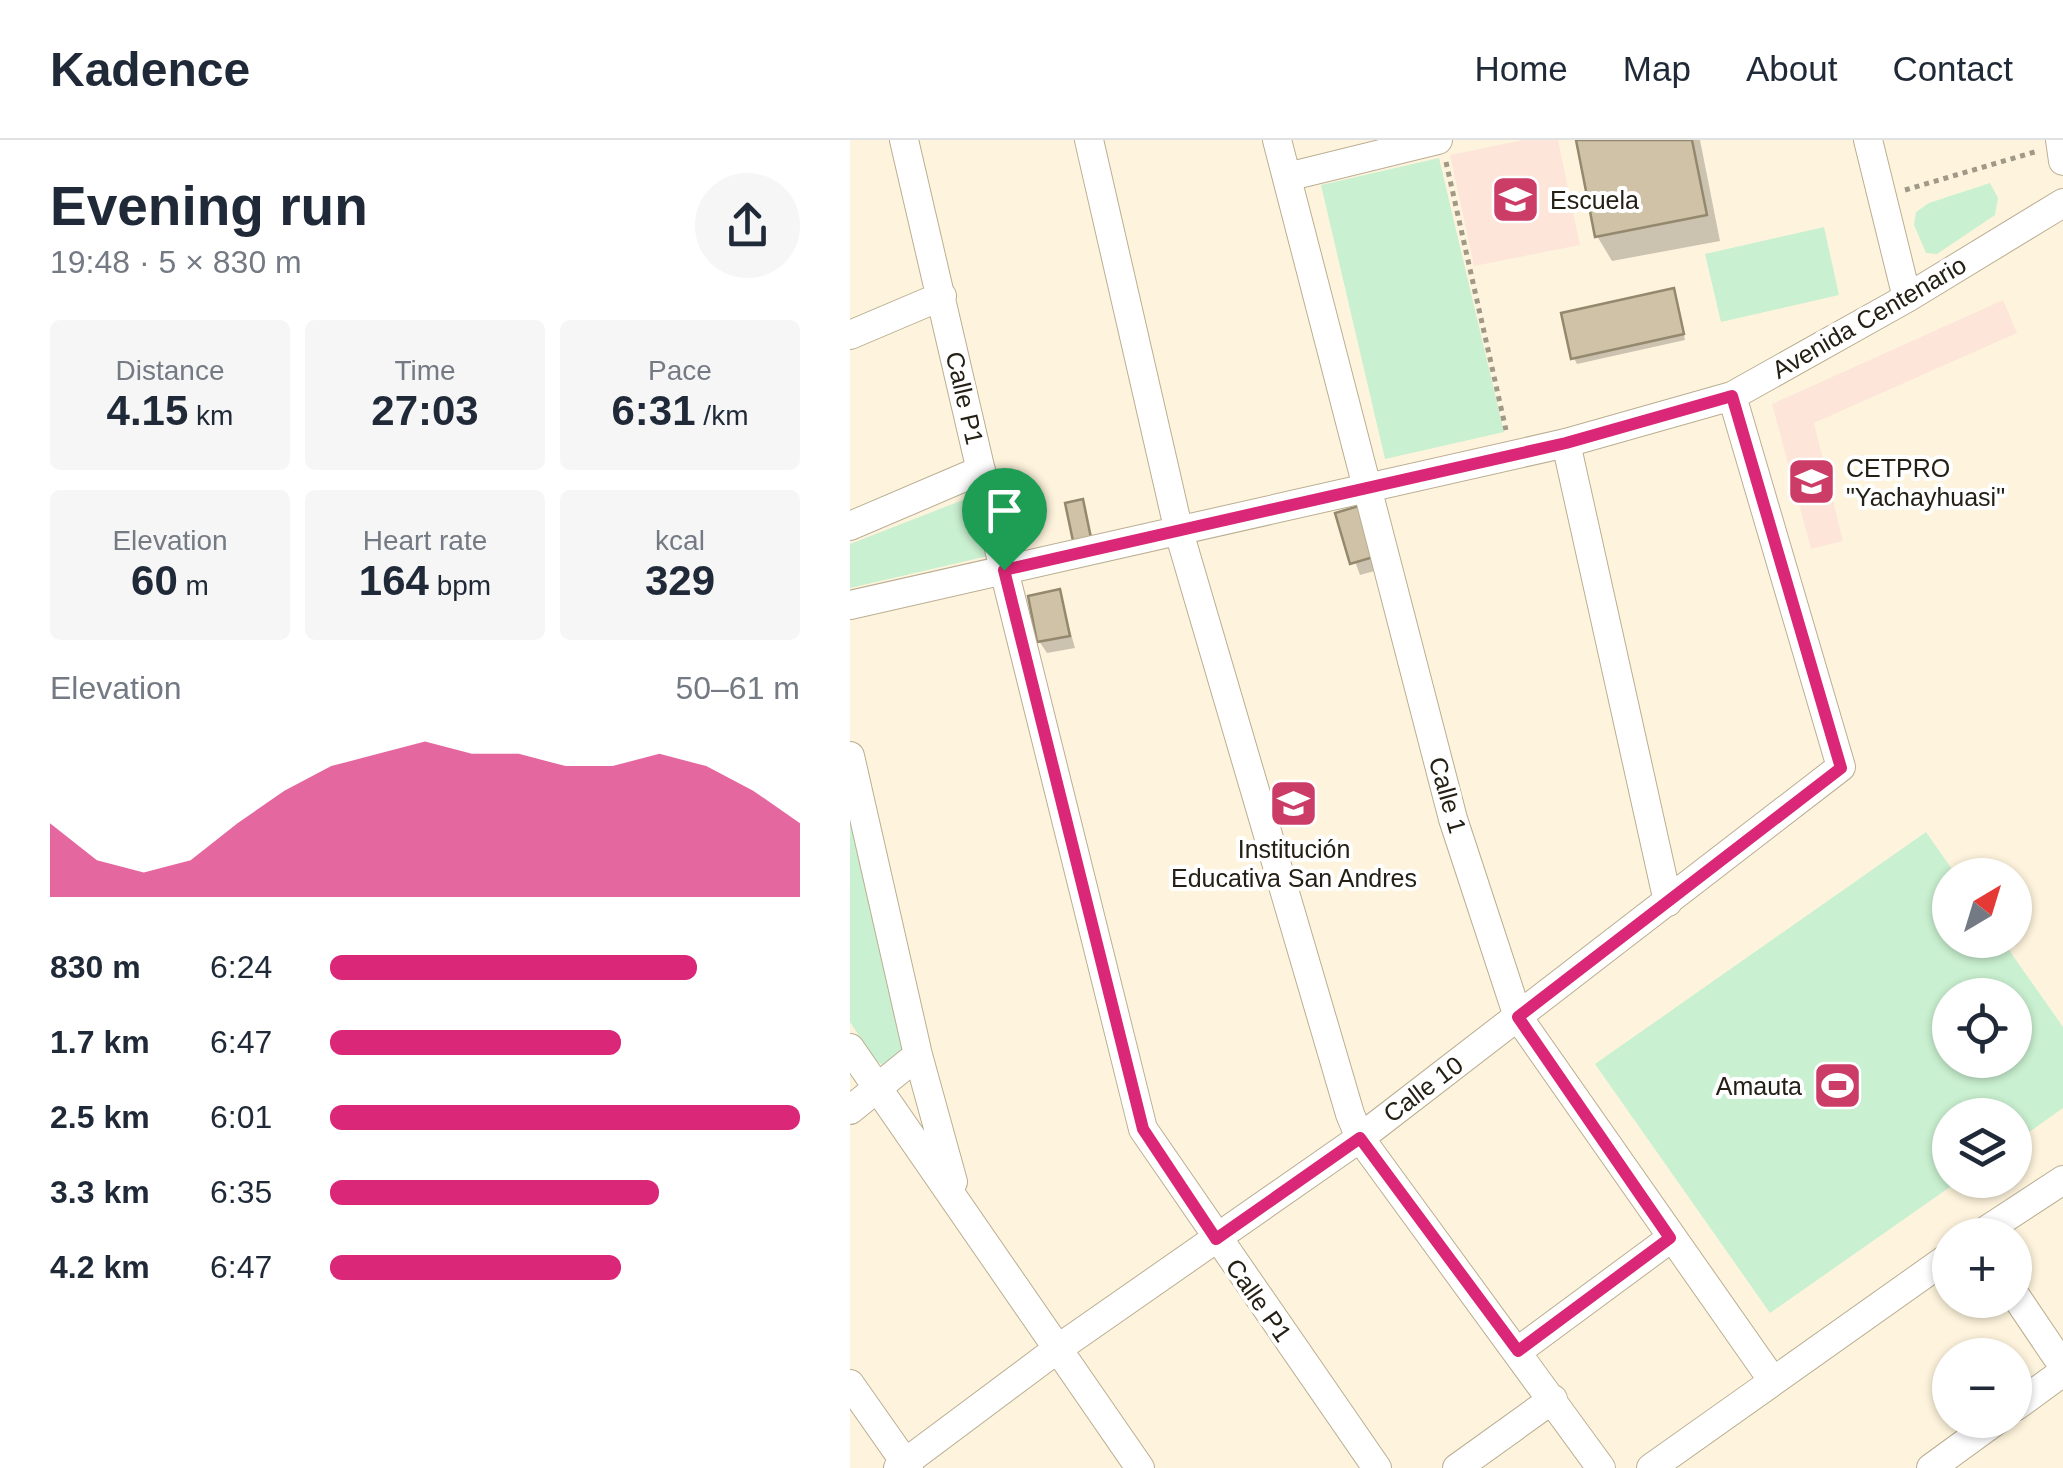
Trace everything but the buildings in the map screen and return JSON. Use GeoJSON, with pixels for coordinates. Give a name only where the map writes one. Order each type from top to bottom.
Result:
{"type":"FeatureCollection","features":[{"type":"Feature","properties":{"kind":"street","name":"Calle P1"},"geometry":{"type":"LineString","coordinates":[[904,140],[1004,570],[1143,1129],[1377,1468]]}},
{"type":"Feature","properties":{"kind":"street"},"geometry":{"type":"LineString","coordinates":[[1089,140],[1180,532],[1360,1138],[1601,1468]]}},
{"type":"Feature","properties":{"kind":"street","name":"Calle 1"},"geometry":{"type":"LineString","coordinates":[[1278,140],[1365,490],[1454,820],[1518,1017],[1773,1381]]}},
{"type":"Feature","properties":{"kind":"street"},"geometry":{"type":"LineString","coordinates":[[1868,140],[1907,298]]}},
{"type":"Feature","properties":{"kind":"street"},"geometry":{"type":"LineString","coordinates":[[1286,177],[1441,149]]}},
{"type":"Feature","properties":{"kind":"street","name":"Avenida Centenario"},"geometry":{"type":"LineString","coordinates":[[850,605],[1512,456],[1732,396],[1907,298],[2063,203]]}},
{"type":"Feature","properties":{"kind":"street"},"geometry":{"type":"LineString","coordinates":[[850,335],[942,296]]}},
{"type":"Feature","properties":{"kind":"street","name":"Calle 10"},"geometry":{"type":"LineString","coordinates":[[904,1466],[1056,1350],[1360,1138],[1841,768],[1732,396]]}},
{"type":"Feature","properties":{"kind":"street"},"geometry":{"type":"LineString","coordinates":[[1566,443],[1668,902]]}},
{"type":"Feature","properties":{"kind":"street"},"geometry":{"type":"LineString","coordinates":[[850,526],[981,470]]}},
{"type":"Feature","properties":{"kind":"street"},"geometry":{"type":"LineString","coordinates":[[850,756],[918,1054],[959,1202]]}},
{"type":"Feature","properties":{"kind":"street"},"geometry":{"type":"LineString","coordinates":[[850,1048],[1140,1468]]}},
{"type":"Feature","properties":{"kind":"street"},"geometry":{"type":"LineString","coordinates":[[850,1110],[918,1054]]}},
{"type":"Feature","properties":{"kind":"street"},"geometry":{"type":"LineString","coordinates":[[2005,1218],[2063,1180]]}},
{"type":"Feature","properties":{"kind":"street"},"geometry":{"type":"LineString","coordinates":[[1518,1351],[1670,1238]]}},
{"type":"Feature","properties":{"kind":"street"},"geometry":{"type":"LineString","coordinates":[[1650,1468],[1932,1269]]}},
{"type":"Feature","properties":{"kind":"street"},"geometry":{"type":"LineString","coordinates":[[2029,1318],[2063,1369],[2032,1394]]}},
{"type":"Feature","properties":{"kind":"street"},"geometry":{"type":"LineString","coordinates":[[850,1384],[904,1466]]}},
{"type":"Feature","properties":{"kind":"street"},"geometry":{"type":"LineString","coordinates":[[1458,1468],[1553,1399]]}},
{"type":"Feature","properties":{"kind":"street"},"geometry":{"type":"LineString","coordinates":[[1931,1468],[1972,1438]]}},
{"type":"Feature","properties":{"kind":"path"},"geometry":{"type":"LineString","coordinates":[[1441,149],[1512,456]]}},
{"type":"Feature","properties":{"kind":"path"},"geometry":{"type":"LineString","coordinates":[[1882,197],[2061,149]]}},
{"type":"Feature","properties":{"kind":"shaded area","name":"Escuela"},"geometry":{"type":"Polygon","coordinates":[[[1523,140],[1558,140],[1580,245],[1474,266],[1450,155],[1523,140]]]}},
{"type":"Feature","properties":{"kind":"shaded area","name":"CETPRO \"Yachayhuasi\""},"geometry":{"type":"Polygon","coordinates":[[[2003,300],[2017,333],[1814,423],[1843,541],[1811,549],[1772,404],[2003,300]]]}},
{"type":"Feature","properties":{"kind":"green space"},"geometry":{"type":"Polygon","coordinates":[[[1439,158],[1504,432],[1385,459],[1321,185],[1439,158]]]}},
{"type":"Feature","properties":{"kind":"green space"},"geometry":{"type":"Polygon","coordinates":[[[1990,183],[1998,198],[1995,215],[1937,254],[1926,253],[1914,225],[1916,212],[1929,203],[1990,183]]]}},
{"type":"Feature","properties":{"kind":"green space"},"geometry":{"type":"Polygon","coordinates":[[[1824,227],[1839,295],[1721,322],[1705,254],[1824,227]]]}},
{"type":"Feature","properties":{"kind":"green space"},"geometry":{"type":"Polygon","coordinates":[[[973,496],[988,556],[850,588],[850,544],[973,496]]]}},
{"type":"Feature","properties":{"kind":"green space"},"geometry":{"type":"Polygon","coordinates":[[[850,805],[905,1036],[901,1057],[887,1068],[875,1060],[850,1022],[850,805]]]}},
{"type":"Feature","properties":{"kind":"green space","name":"Amauta"},"geometry":{"type":"Polygon","coordinates":[[[1926,832],[1944,858],[1932,858],[1932,958],[2015,958],[2029,978],[1932,978],[1932,1078],[2032,1078],[2032,983],[2063,1027],[2063,1108],[2032,1130],[2032,1098],[1932,1098],[1934,1198],[1770,1313],[1595,1064],[1926,832]]]}},
{"type":"Feature","properties":{"kind":"place","name":"Escuela"},"geometry":{"type":"Point","coordinates":[1515,200]}},
{"type":"Feature","properties":{"kind":"place","name":"CETPRO \"Yachayhuasi\""},"geometry":{"type":"Point","coordinates":[1811,482]}},
{"type":"Feature","properties":{"kind":"place","name":"Institución Educativa San Andres"},"geometry":{"type":"Point","coordinates":[1294,803]}},
{"type":"Feature","properties":{"kind":"place","name":"Amauta"},"geometry":{"type":"Point","coordinates":[1837,1086]}},
{"type":"Feature","properties":{"kind":"route"},"geometry":{"type":"LineString","coordinates":[[1732,396],[1841,768],[1518,1017],[1670,1238],[1518,1351],[1360,1138],[1216,1239],[1143,1129],[1004,570],[1566,443],[1732,396]]}}]}
